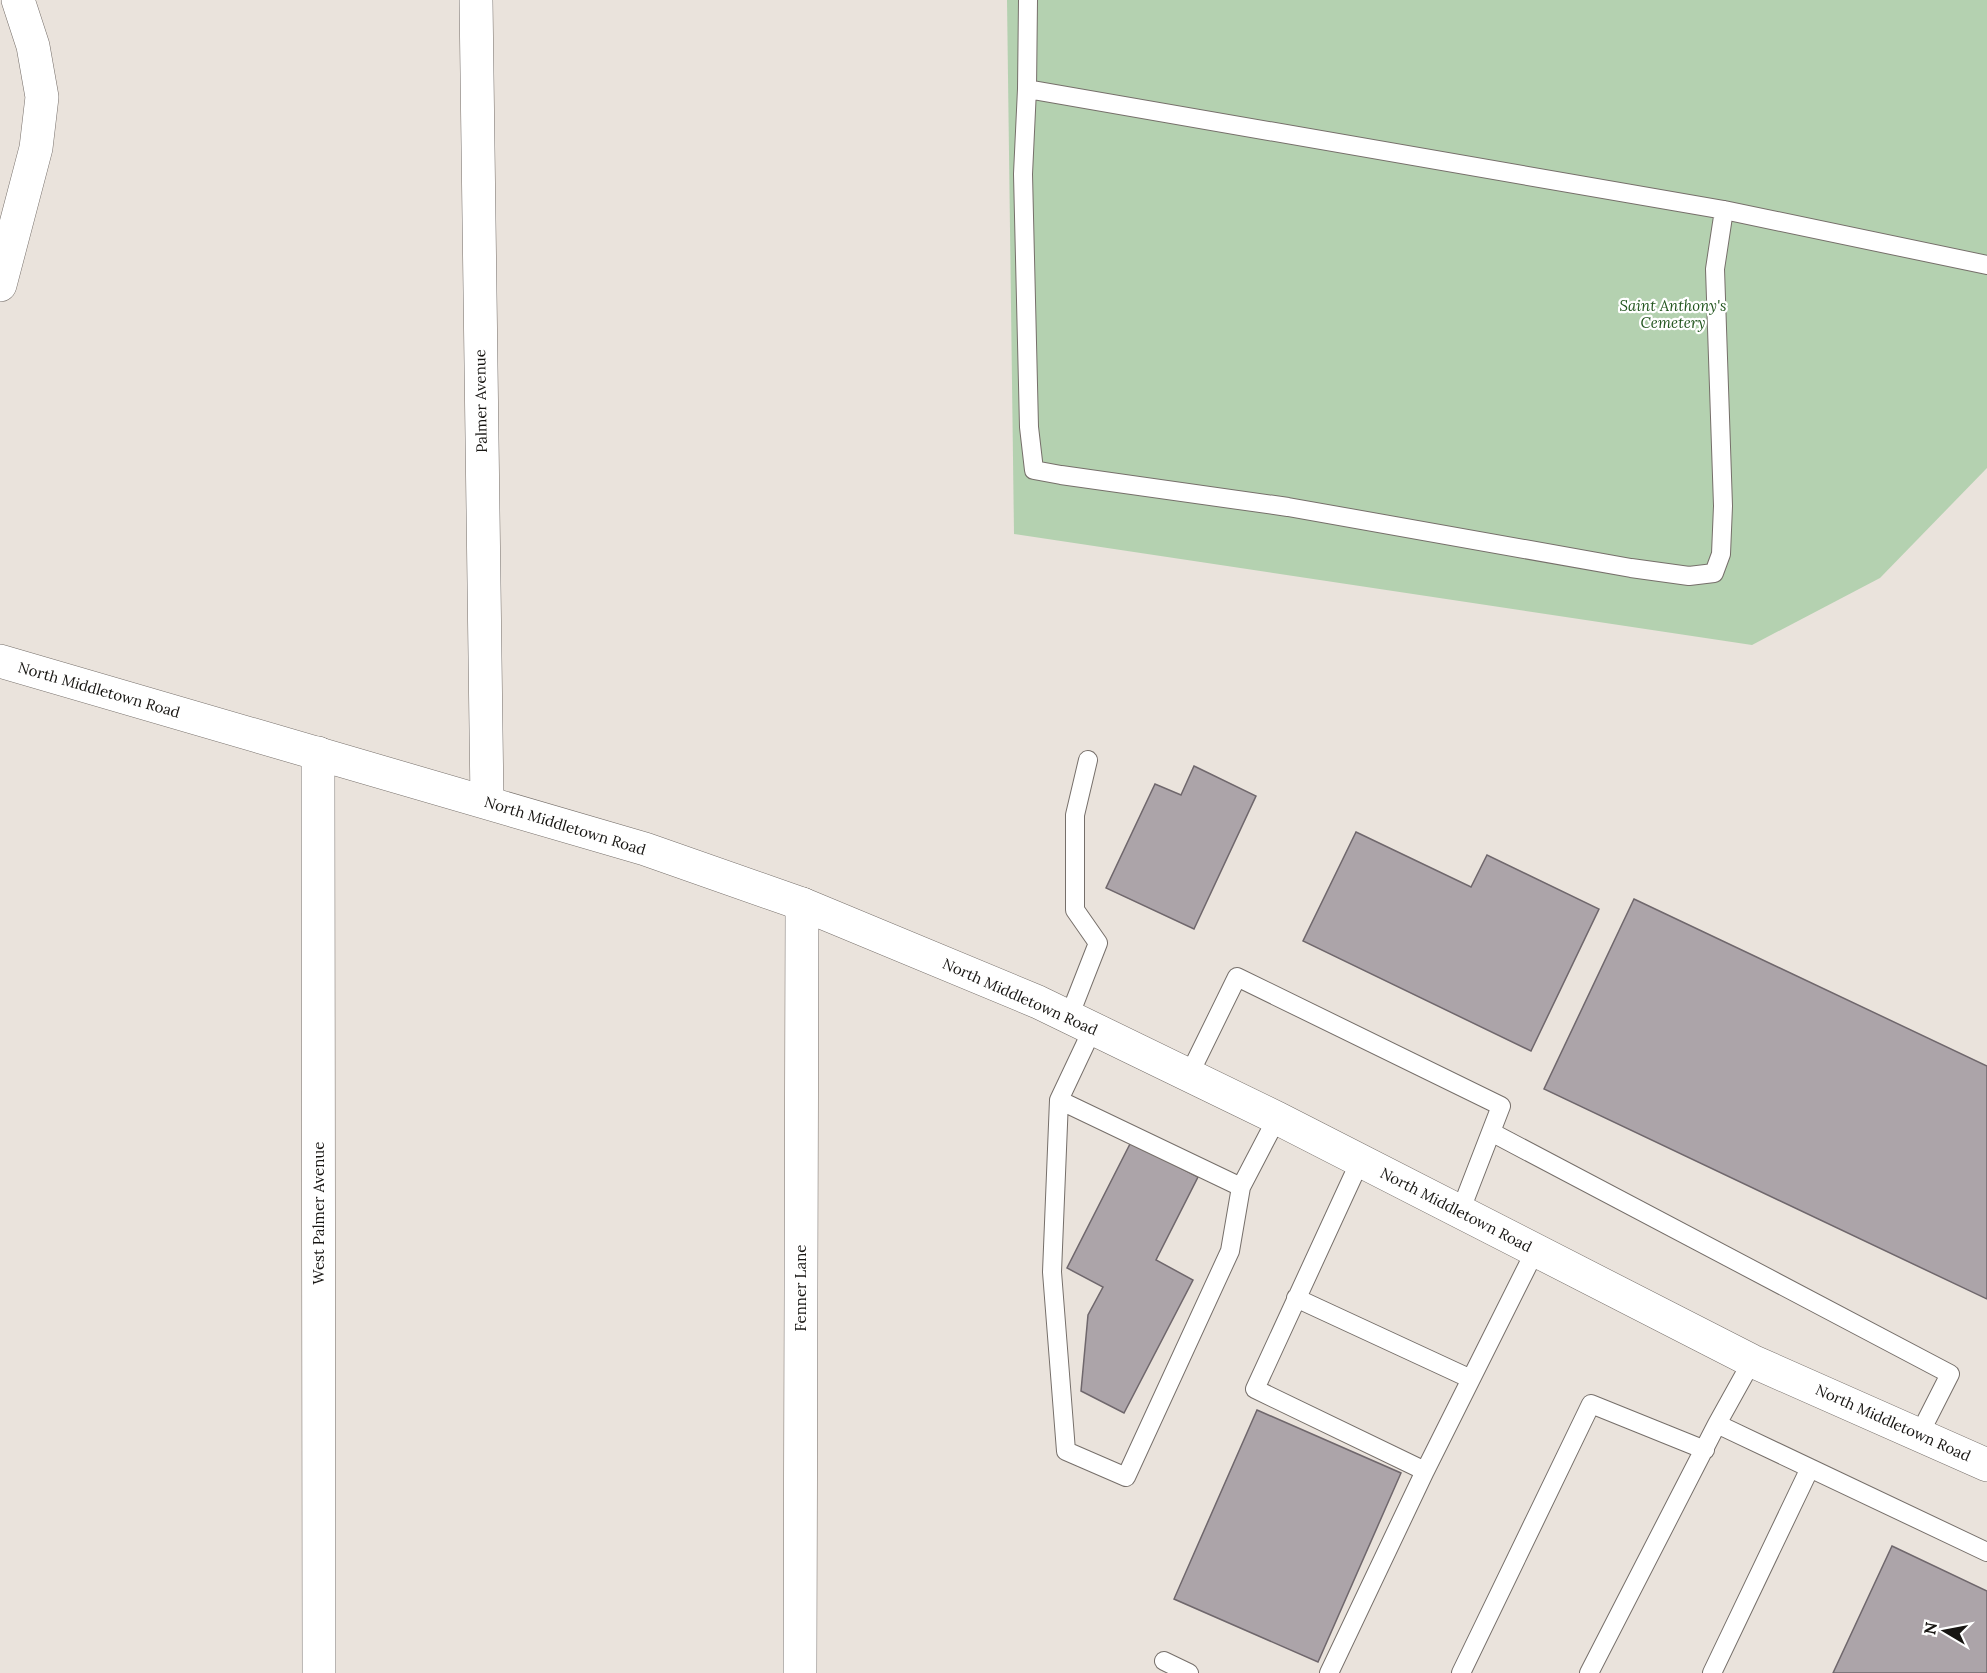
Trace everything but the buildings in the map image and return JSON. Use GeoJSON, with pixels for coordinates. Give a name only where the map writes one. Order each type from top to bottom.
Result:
{"type":"FeatureCollection","features":[{"type":"Feature","properties":{"kind":"street"},"geometry":{"type":"LineString","coordinates":[[0,285],[36,148],[42,97],[33,46],[18,0]]}},
{"type":"Feature","properties":{"kind":"street","name":"Palmer Avenue"},"geometry":{"type":"LineString","coordinates":[[476,0],[487,802]]}},
{"type":"Feature","properties":{"kind":"street","name":"North Middletown Road"},"geometry":{"type":"LineString","coordinates":[[0,661],[645,849],[802,904],[1038,1002],[1277,1118],[1752,1361],[1987,1465]]}},
{"type":"Feature","properties":{"kind":"street","name":"West Palmer Avenue"},"geometry":{"type":"LineString","coordinates":[[318,753],[319,1673]]}},
{"type":"Feature","properties":{"kind":"street","name":"Fenner Lane"},"geometry":{"type":"LineString","coordinates":[[800,1673],[802,904]]}},
{"type":"Feature","properties":{"kind":"lane"},"geometry":{"type":"LineString","coordinates":[[1028,0],[1023,174],[1029,428],[1034,470],[1288,507],[1631,568],[1689,576],[1714,573],[1720,554],[1723,506],[1715,269],[1724,210]]}},
{"type":"Feature","properties":{"kind":"lane"},"geometry":{"type":"LineString","coordinates":[[1027,89],[1724,210],[1987,265]]}},
{"type":"Feature","properties":{"kind":"lane"},"geometry":{"type":"LineString","coordinates":[[1088,760],[1075,815],[1075,910],[1098,943],[1081,1023],[1059,1100],[1052,1272],[1066,1451],[1126,1477],[1230,1251],[1241,1187],[1277,1118]]}},
{"type":"Feature","properties":{"kind":"lane"},"geometry":{"type":"LineString","coordinates":[[1189,1075],[1237,977],[1501,1106],[1460,1212]]}},
{"type":"Feature","properties":{"kind":"lane"},"geometry":{"type":"LineString","coordinates":[[1059,1100],[1241,1187]]}},
{"type":"Feature","properties":{"kind":"lane"},"geometry":{"type":"LineString","coordinates":[[1491,1132],[1950,1374],[1919,1435]]}},
{"type":"Feature","properties":{"kind":"lane"},"geometry":{"type":"LineString","coordinates":[[1360,1161],[1255,1389],[1425,1471]]}},
{"type":"Feature","properties":{"kind":"lane"},"geometry":{"type":"LineString","coordinates":[[1329,1673],[1425,1471],[1535,1251]]}},
{"type":"Feature","properties":{"kind":"lane"},"geometry":{"type":"LineString","coordinates":[[1296,1298],[1471,1379]]}},
{"type":"Feature","properties":{"kind":"lane"},"geometry":{"type":"LineString","coordinates":[[1589,1673],[1706,1450],[1717,1424],[1752,1361]]}},
{"type":"Feature","properties":{"kind":"lane"},"geometry":{"type":"LineString","coordinates":[[1461,1673],[1590,1404],[1706,1450]]}},
{"type":"Feature","properties":{"kind":"lane"},"geometry":{"type":"LineString","coordinates":[[1717,1424],[1987,1552]]}},
{"type":"Feature","properties":{"kind":"lane"},"geometry":{"type":"LineString","coordinates":[[1712,1673],[1810,1468]]}},
{"type":"Feature","properties":{"kind":"lane"},"geometry":{"type":"LineString","coordinates":[[1164,1662],[1189,1673]]}},
{"type":"Feature","properties":{"kind":"green space","name":"Saint Anthony's Cemetery"},"geometry":{"type":"Polygon","coordinates":[[[1007,0],[1987,0],[1987,468],[1880,578],[1752,645],[1014,534],[1007,0]]]}}]}
